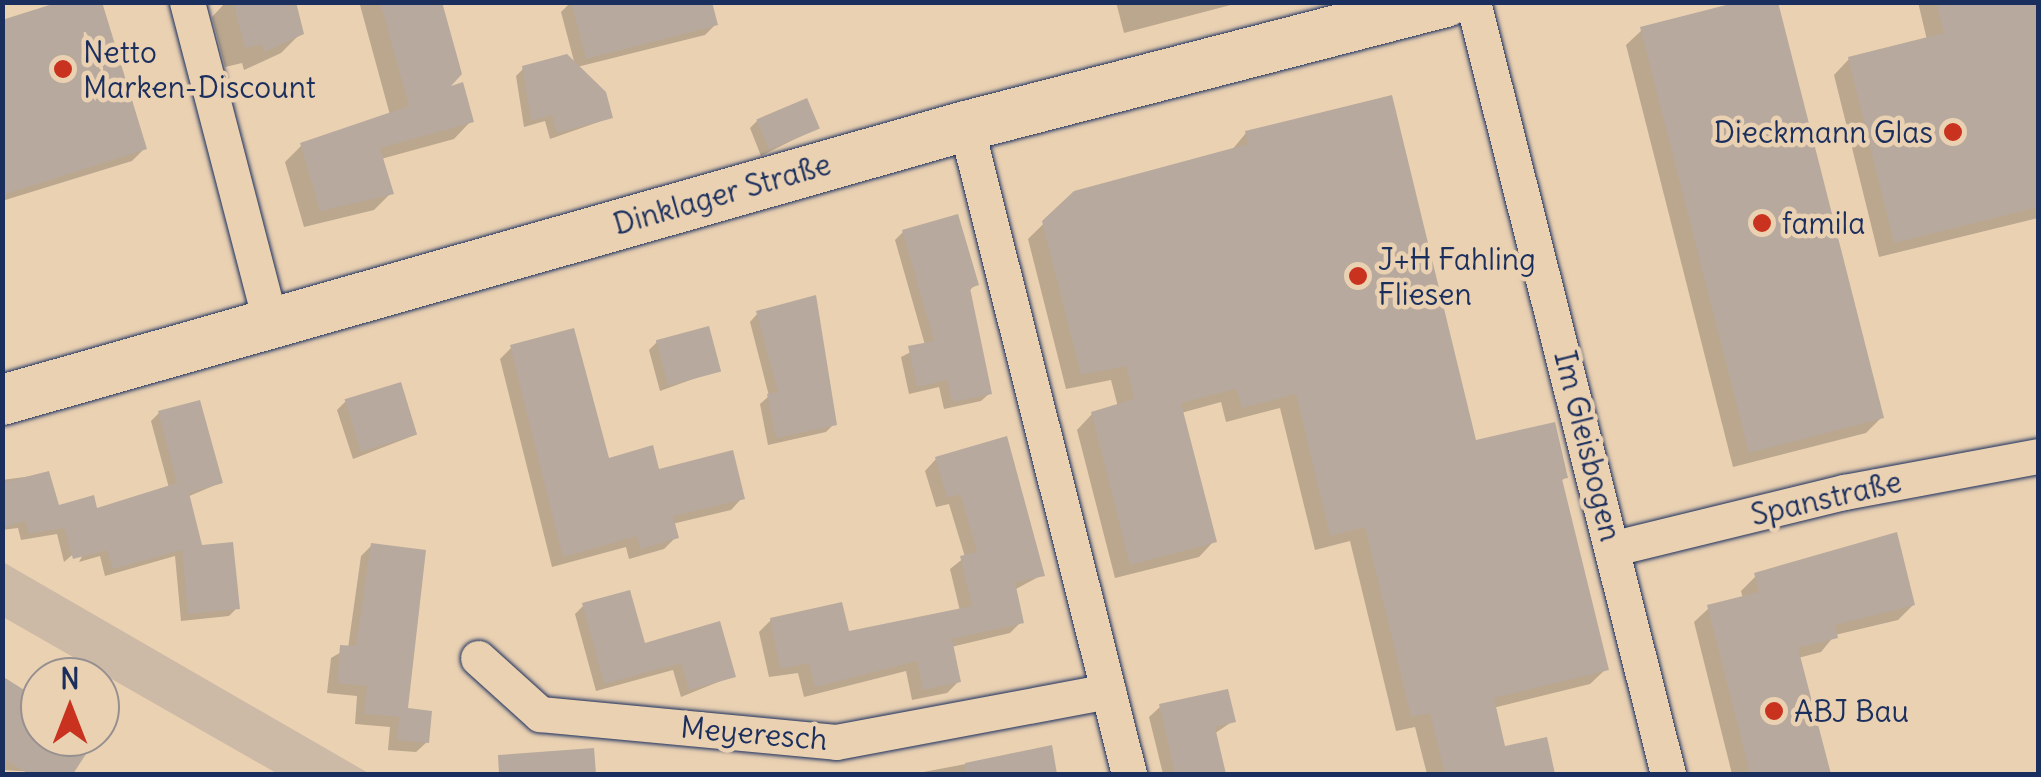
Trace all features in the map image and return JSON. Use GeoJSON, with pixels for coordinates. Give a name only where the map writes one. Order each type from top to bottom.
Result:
{"type":"FeatureCollection","features":[{"type":"Feature","properties":{"kind":"main road","name":"Dinklager Straße"},"geometry":{"type":"LineString","coordinates":[[2,400],[270,320],[966,126],[1446,2]]}},
{"type":"Feature","properties":{"kind":"street"},"geometry":{"type":"LineString","coordinates":[[187,2],[270,320]]}},
{"type":"Feature","properties":{"kind":"street","name":"Im Gleisbogen"},"geometry":{"type":"LineString","coordinates":[[1474,2],[1668,774]]}},
{"type":"Feature","properties":{"kind":"street"},"geometry":{"type":"LineString","coordinates":[[966,126],[1129,774]]}},
{"type":"Feature","properties":{"kind":"street","name":"Spanstraße"},"geometry":{"type":"LineString","coordinates":[[1614,548],[1844,492],[2038,456]]}},
{"type":"Feature","properties":{"kind":"street","name":"Meyeresch"},"geometry":{"type":"LineString","coordinates":[[478,658],[540,714],[836,742],[1108,691]]}},
{"type":"Feature","properties":{"kind":"shaded area"},"geometry":{"type":"Polygon","coordinates":[[[3,562],[370,774],[278,774],[120,684],[120,657],[73,657],[3,617],[3,562]]]}},
{"type":"Feature","properties":{"kind":"building","name":"Netto Marken-Discount"},"geometry":{"type":"Polygon","coordinates":[[[59,2],[102,2],[147,149],[2,195],[2,20],[59,2]]]}},
{"type":"Feature","properties":{"kind":"building"},"geometry":{"type":"Polygon","coordinates":[[[233,2],[296,2],[304,34],[264,52],[262,44],[245,48],[233,2]]]}},
{"type":"Feature","properties":{"kind":"building"},"geometry":{"type":"Polygon","coordinates":[[[380,2],[442,2],[462,74],[451,86],[463,82],[474,122],[380,148],[394,194],[320,211],[300,143],[409,106],[380,2]]]}},
{"type":"Feature","properties":{"kind":"building"},"geometry":{"type":"Polygon","coordinates":[[[571,2],[712,2],[718,25],[586,59],[571,2]]]}},
{"type":"Feature","properties":{"kind":"building","name":"famila"},"geometry":{"type":"Polygon","coordinates":[[[1738,2],[1778,2],[1884,418],[1749,453],[1640,27],[1738,2]]]}},
{"type":"Feature","properties":{"kind":"building","name":"Dieckmann Glas"},"geometry":{"type":"Polygon","coordinates":[[[1936,2],[2038,2],[2038,207],[1894,243],[1848,57],[1944,33],[1936,2]]]}},
{"type":"Feature","properties":{"kind":"building"},"geometry":{"type":"Polygon","coordinates":[[[567,54],[606,92],[613,118],[557,133],[552,115],[531,121],[522,66],[567,54]]]}},
{"type":"Feature","properties":{"kind":"building","name":"J+H Fahling Fliesen"},"geometry":{"type":"Polygon","coordinates":[[[1392,95],[1476,440],[1555,422],[1568,478],[1562,479],[1609,670],[1494,698],[1505,746],[1547,737],[1555,774],[1445,774],[1430,713],[1411,717],[1365,527],[1330,536],[1296,394],[1242,408],[1236,389],[1181,403],[1217,542],[1130,565],[1091,412],[1134,399],[1126,366],[1081,375],[1042,221],[1074,191],[1248,144],[1245,131],[1392,95]]]}},
{"type":"Feature","properties":{"kind":"building"},"geometry":{"type":"Polygon","coordinates":[[[807,98],[820,128],[769,150],[756,119],[807,98]]]}},
{"type":"Feature","properties":{"kind":"building"},"geometry":{"type":"Polygon","coordinates":[[[958,214],[979,285],[970,288],[992,394],[952,402],[947,380],[917,387],[908,346],[934,341],[902,230],[958,214]]]}},
{"type":"Feature","properties":{"kind":"building"},"geometry":{"type":"Polygon","coordinates":[[[816,295],[837,425],[776,438],[767,394],[778,392],[756,311],[816,295]]]}},
{"type":"Feature","properties":{"kind":"building"},"geometry":{"type":"Polygon","coordinates":[[[709,326],[721,371],[668,386],[656,340],[709,326]]]}},
{"type":"Feature","properties":{"kind":"building"},"geometry":{"type":"Polygon","coordinates":[[[574,328],[609,458],[653,445],[659,469],[733,450],[745,499],[673,516],[679,538],[640,549],[637,536],[563,557],[510,345],[574,328]]]}},
{"type":"Feature","properties":{"kind":"building"},"geometry":{"type":"Polygon","coordinates":[[[401,382],[417,435],[361,452],[345,399],[401,382]]]}},
{"type":"Feature","properties":{"kind":"building"},"geometry":{"type":"Polygon","coordinates":[[[200,400],[223,483],[189,493],[202,545],[233,542],[240,609],[188,614],[182,550],[113,569],[107,550],[73,559],[64,528],[29,534],[25,521],[2,528],[2,483],[49,471],[59,505],[94,495],[97,508],[177,483],[158,411],[200,400]]]}},
{"type":"Feature","properties":{"kind":"building"},"geometry":{"type":"Polygon","coordinates":[[[1007,436],[1045,576],[1015,582],[1024,623],[952,639],[961,682],[923,690],[917,661],[815,687],[809,663],[780,669],[770,618],[842,602],[849,631],[972,606],[960,556],[977,552],[960,494],[947,498],[935,457],[1007,436]]]}},
{"type":"Feature","properties":{"kind":"building","name":"ABJ Bau"},"geometry":{"type":"Polygon","coordinates":[[[1897,532],[1915,605],[1835,625],[1838,638],[1798,648],[1831,774],[1750,774],[1707,605],[1759,592],[1754,573],[1897,532]]]}},
{"type":"Feature","properties":{"kind":"building"},"geometry":{"type":"Polygon","coordinates":[[[371,543],[426,550],[408,708],[432,711],[429,743],[397,740],[399,717],[364,714],[367,686],[337,683],[340,645],[356,646],[371,543]]]}},
{"type":"Feature","properties":{"kind":"building"},"geometry":{"type":"Polygon","coordinates":[[[630,590],[645,643],[720,621],[736,677],[689,690],[681,663],[604,684],[582,603],[630,590]]]}},
{"type":"Feature","properties":{"kind":"building"},"geometry":{"type":"Polygon","coordinates":[[[2,676],[20,687],[20,757],[84,757],[73,774],[29,774],[2,758],[2,676]]]}},
{"type":"Feature","properties":{"kind":"building"},"geometry":{"type":"Polygon","coordinates":[[[1228,689],[1236,722],[1215,727],[1226,774],[1175,774],[1159,704],[1228,689]]]}},
{"type":"Feature","properties":{"kind":"building"},"geometry":{"type":"Polygon","coordinates":[[[1052,745],[1057,774],[966,774],[965,763],[1052,745]]]}},
{"type":"Feature","properties":{"kind":"building"},"geometry":{"type":"Polygon","coordinates":[[[594,748],[596,774],[499,774],[498,755],[594,748]]]}},
{"type":"Feature","properties":{"kind":"place","name":"Netto Marken-Discount"},"geometry":{"type":"Point","coordinates":[63,69]}},
{"type":"Feature","properties":{"kind":"place","name":"Dieckmann Glas"},"geometry":{"type":"Point","coordinates":[1953,132]}},
{"type":"Feature","properties":{"kind":"place","name":"famila"},"geometry":{"type":"Point","coordinates":[1762,223]}},
{"type":"Feature","properties":{"kind":"place","name":"J+H Fahling Fliesen"},"geometry":{"type":"Point","coordinates":[1358,276]}},
{"type":"Feature","properties":{"kind":"place","name":"ABJ Bau"},"geometry":{"type":"Point","coordinates":[1774,711]}}]}
